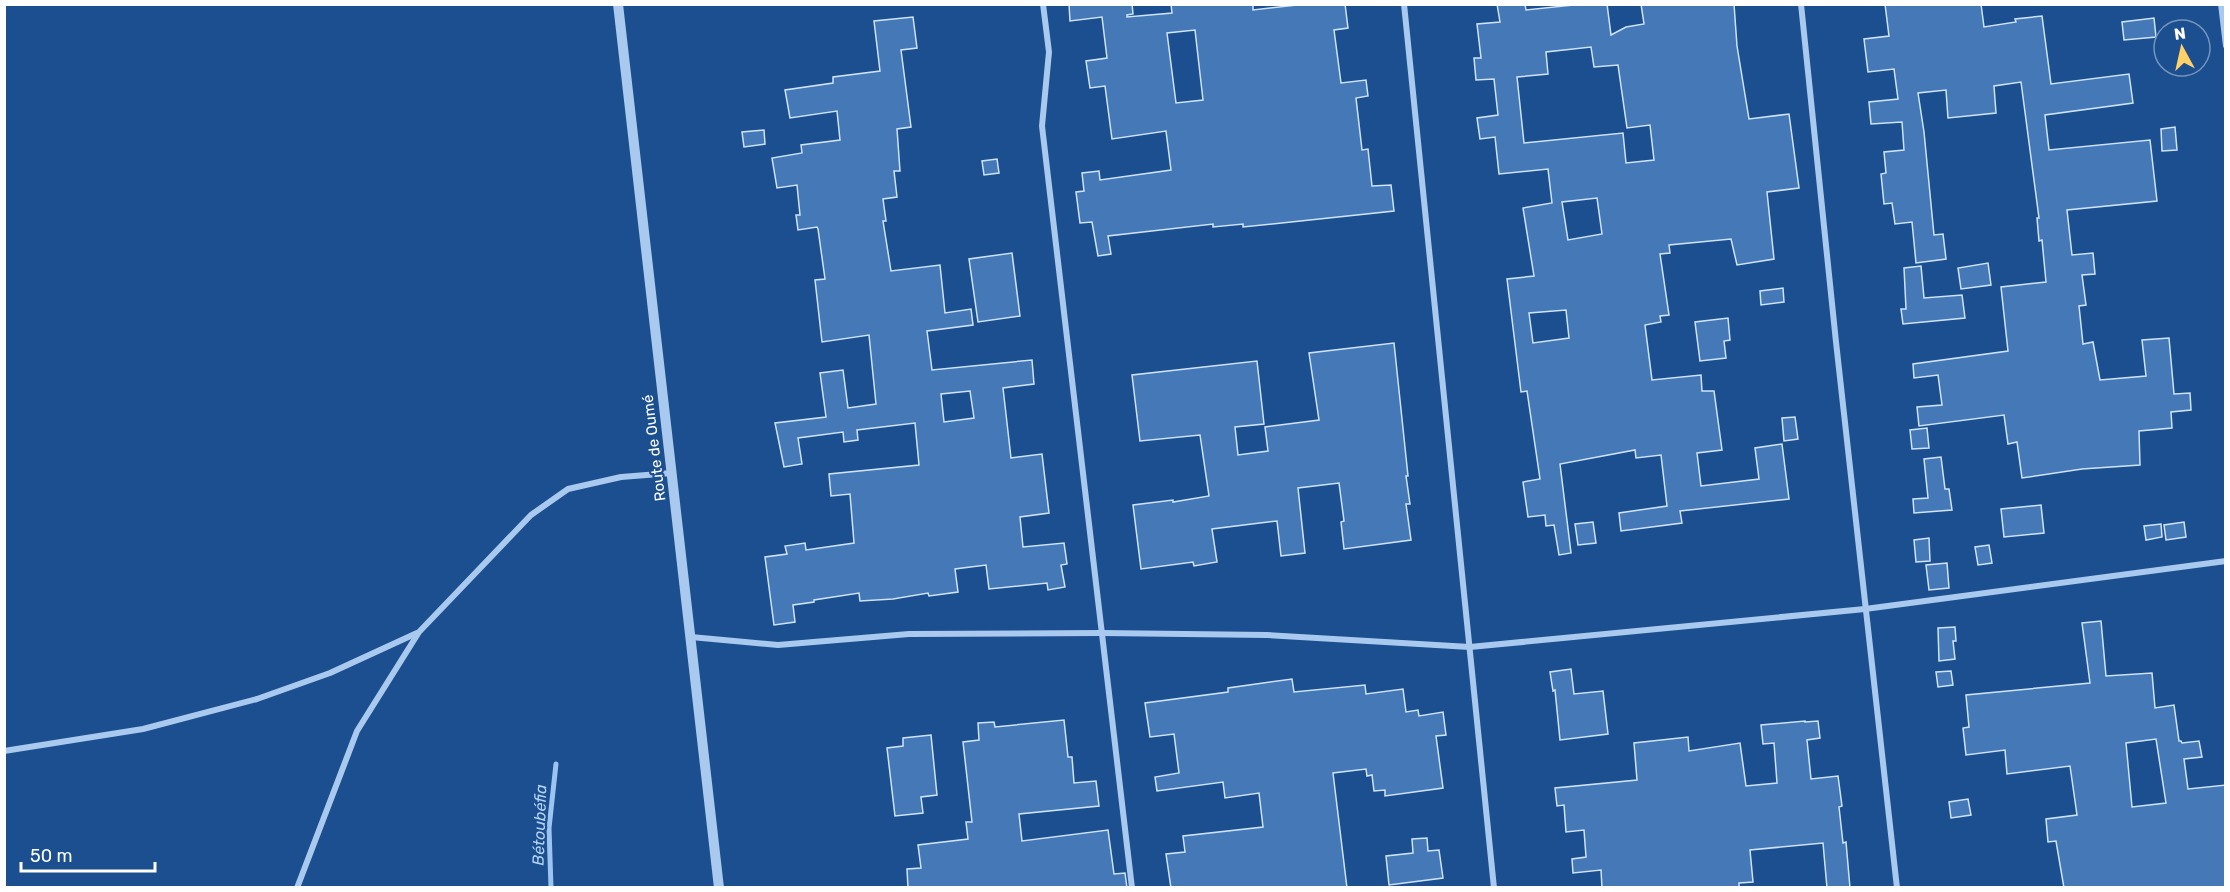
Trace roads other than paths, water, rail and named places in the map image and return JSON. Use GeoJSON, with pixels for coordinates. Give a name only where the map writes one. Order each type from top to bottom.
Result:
{"type":"FeatureCollection","features":[{"type":"Feature","properties":{"kind":"street","name":"Route de Oumé"},"geometry":{"type":"LineString","coordinates":[[618,4],[719,888]]}},
{"type":"Feature","properties":{"kind":"street"},"geometry":{"type":"LineString","coordinates":[[1043,4],[1049,52],[1042,126],[1132,888]]}},
{"type":"Feature","properties":{"kind":"street"},"geometry":{"type":"LineString","coordinates":[[1404,4],[1494,888]]}},
{"type":"Feature","properties":{"kind":"street"},"geometry":{"type":"LineString","coordinates":[[1801,4],[1897,888]]}},
{"type":"Feature","properties":{"kind":"street"},"geometry":{"type":"LineString","coordinates":[[2221,4],[2226,46]]}},
{"type":"Feature","properties":{"kind":"street"},"geometry":{"type":"LineString","coordinates":[[297,888],[357,732],[419,632],[531,514],[568,489],[621,477],[672,473]]}},
{"type":"Feature","properties":{"kind":"street"},"geometry":{"type":"LineString","coordinates":[[691,637],[778,645],[909,634],[1267,634],[1470,647],[1865,609],[2226,561]]}},
{"type":"Feature","properties":{"kind":"street"},"geometry":{"type":"LineString","coordinates":[[4,751],[143,729],[257,699],[330,673],[419,632]]}},
{"type":"Feature","properties":{"kind":"waterway","name":"Bétoubéfia"},"geometry":{"type":"LineString","coordinates":[[551,888],[549,828],[556,764]]}}]}
